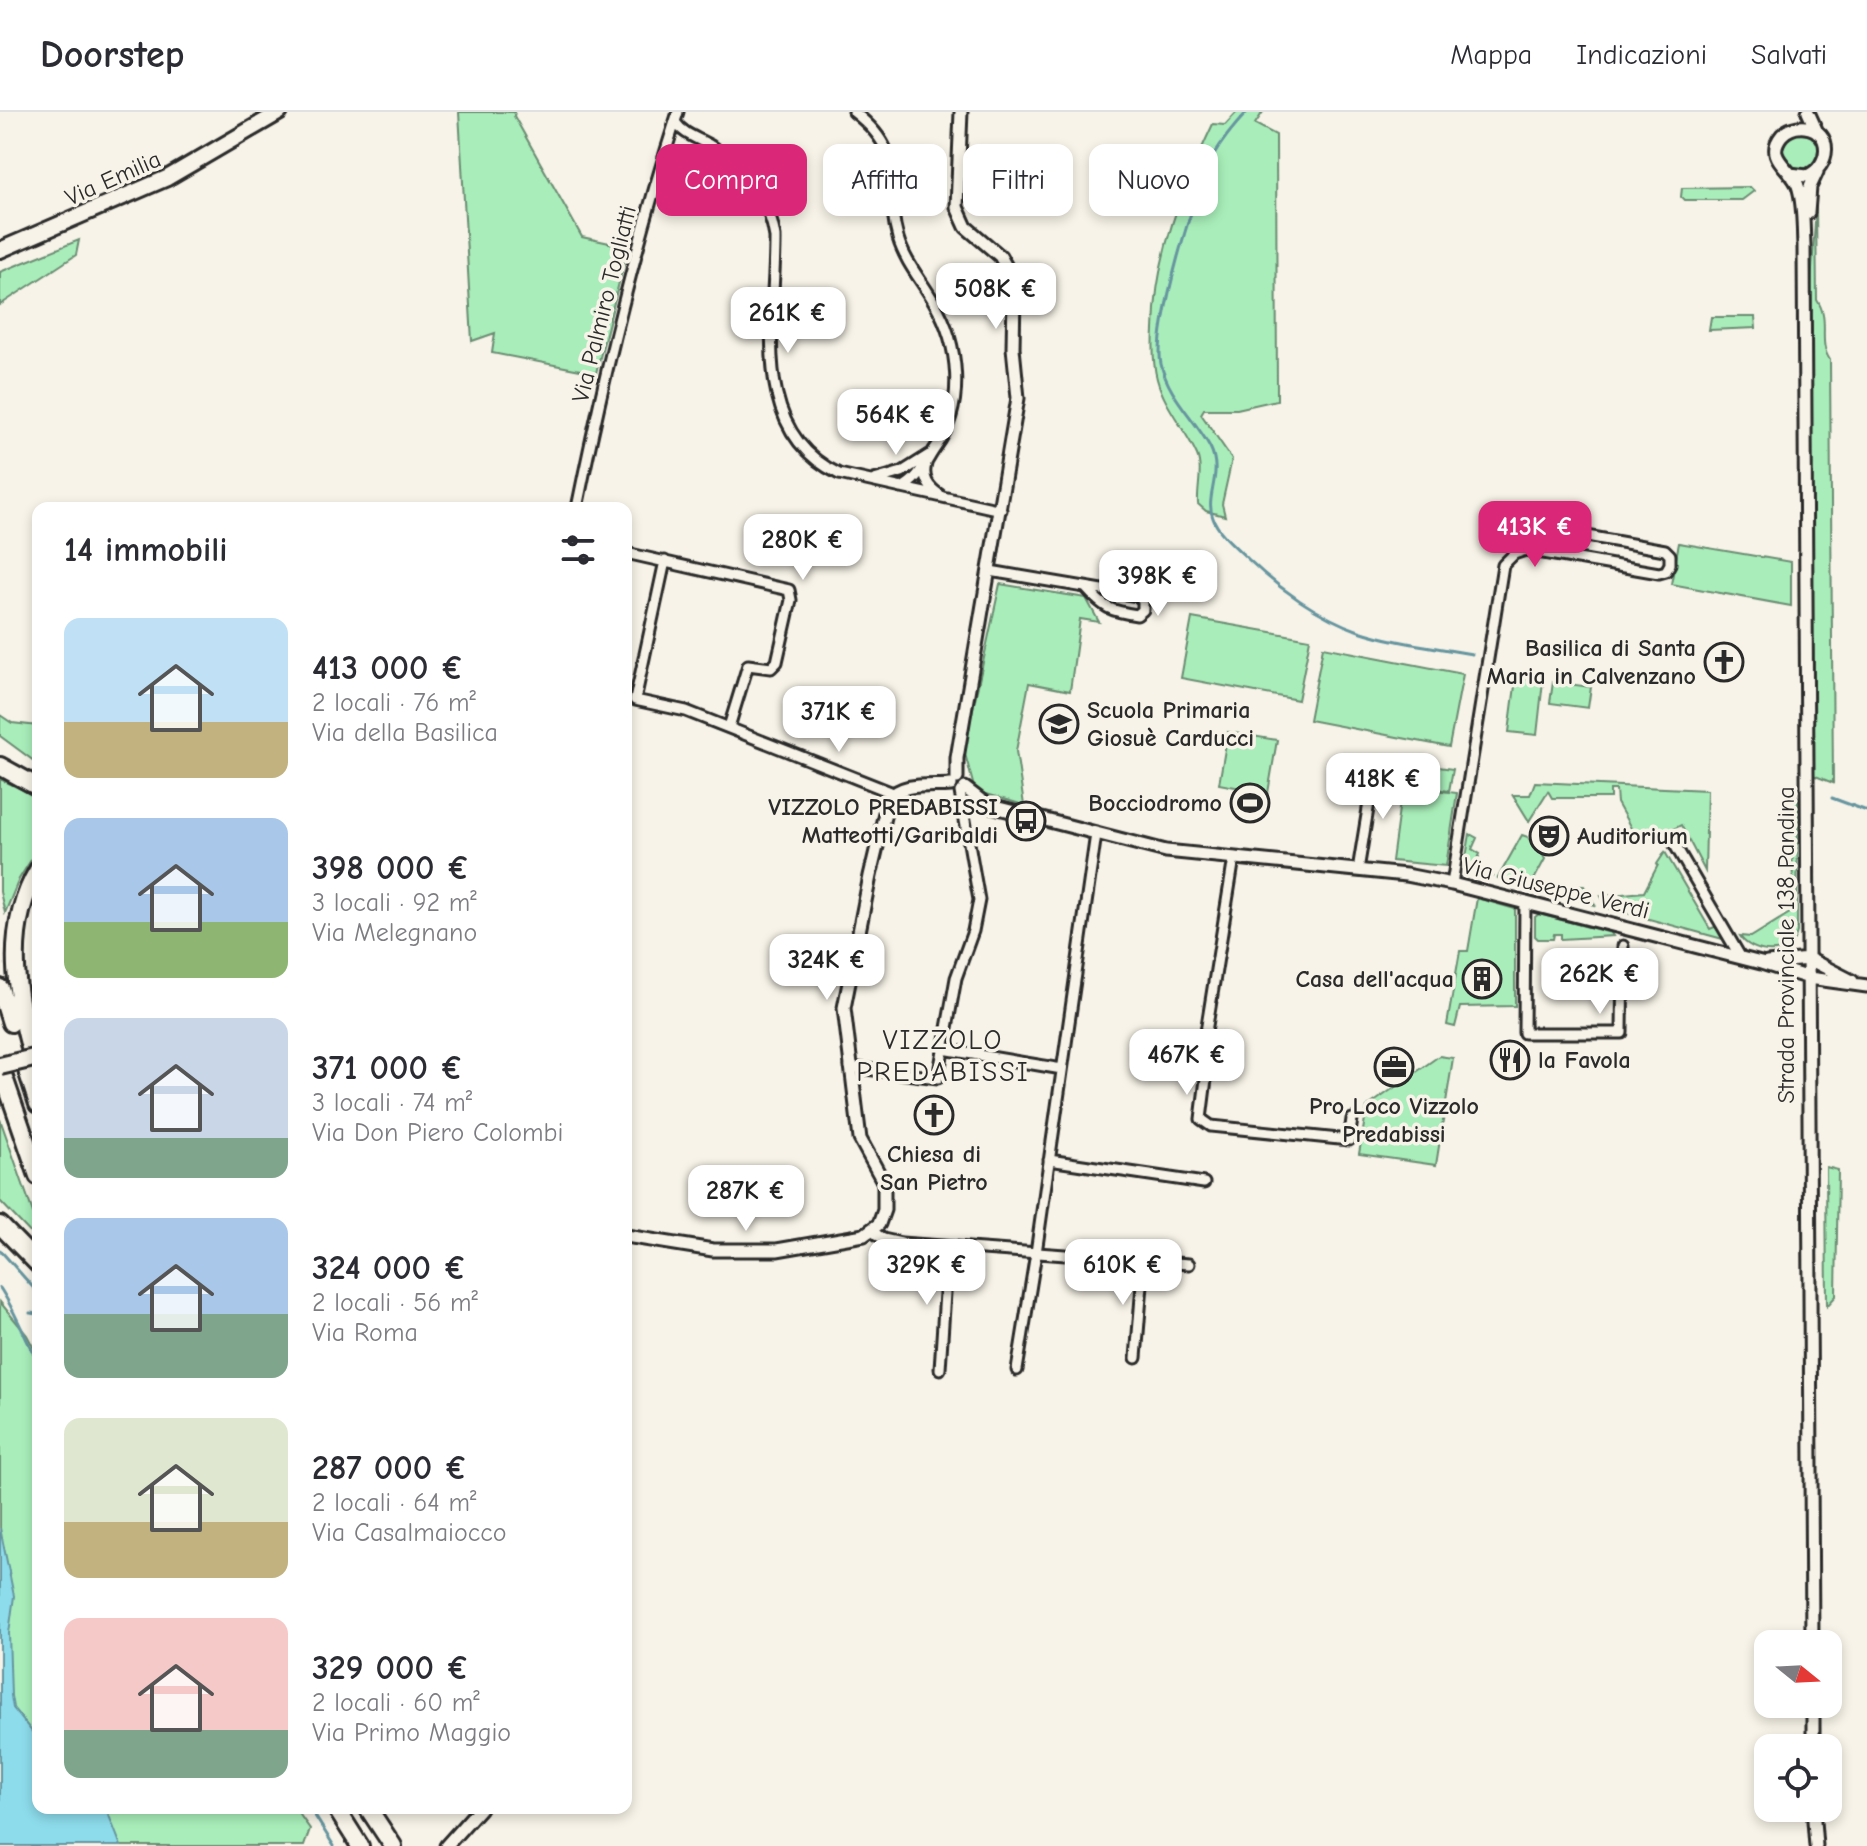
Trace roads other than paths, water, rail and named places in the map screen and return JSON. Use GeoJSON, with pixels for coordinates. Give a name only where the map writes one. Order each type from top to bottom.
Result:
{"type":"FeatureCollection","features":[{"type":"Feature","properties":{"kind":"highway"},"geometry":{"type":"LineString","coordinates":[[0,766],[32,784]]}},
{"type":"Feature","properties":{"kind":"highway"},"geometry":{"type":"LineString","coordinates":[[32,882],[17,912],[10,950],[14,995],[32,1056]]}},
{"type":"Feature","properties":{"kind":"highway"},"geometry":{"type":"LineString","coordinates":[[0,988],[32,1086]]}},
{"type":"Feature","properties":{"kind":"highway"},"geometry":{"type":"LineString","coordinates":[[32,1058],[0,1066],[32,1159]]}},
{"type":"Feature","properties":{"kind":"highway"},"geometry":{"type":"LineString","coordinates":[[0,1225],[32,1258]]}},
{"type":"Feature","properties":{"kind":"highway"},"geometry":{"type":"LineString","coordinates":[[340,1814],[360,1846]]}},
{"type":"Feature","properties":{"kind":"highway"},"geometry":{"type":"LineString","coordinates":[[372,1814],[393,1846]]}},
{"type":"Feature","properties":{"kind":"main road","name":"Via Emilia"},"geometry":{"type":"LineString","coordinates":[[0,250],[158,182],[280,112]]}},
{"type":"Feature","properties":{"kind":"street"},"geometry":{"type":"LineString","coordinates":[[854,112],[875,130],[887,148],[900,243],[941,314],[951,341],[955,370],[952,410],[945,433],[927,462],[911,482],[901,488]]}},
{"type":"Feature","properties":{"kind":"street"},"geometry":{"type":"LineString","coordinates":[[850,1067],[938,1078],[956,978],[973,931],[979,900],[958,786],[957,758],[1018,404],[1013,348],[1014,292],[1005,263],[971,232],[959,214],[956,190],[961,112]]}},
{"type":"Feature","properties":{"kind":"street"},"geometry":{"type":"LineString","coordinates":[[1798,112],[1789,130],[1780,139],[1776,154],[1780,164],[1790,174],[1806,176],[1820,168],[1826,158],[1826,149],[1808,112]]}},
{"type":"Feature","properties":{"kind":"street"},"geometry":{"type":"LineString","coordinates":[[676,117],[685,133],[724,155],[744,173],[771,219],[775,237],[772,368],[776,395],[786,421],[800,443],[819,462],[839,474],[1001,510]]}},
{"type":"Feature","properties":{"kind":"street","name":"Via Palmiro Togliatti"},"geometry":{"type":"LineString","coordinates":[[578,502],[611,354],[653,191],[676,117]]}},
{"type":"Feature","properties":{"kind":"street"},"geometry":{"type":"LineString","coordinates":[[1789,130],[1805,127],[1818,133]]}},
{"type":"Feature","properties":{"kind":"street","name":"Strada Provinciale 138 Pandina"},"geometry":{"type":"LineString","coordinates":[[1804,245],[1810,187],[1820,168]]}},
{"type":"Feature","properties":{"kind":"street","name":"Strada Provinciale 138 Pandina"},"geometry":{"type":"LineString","coordinates":[[1790,174],[1796,179],[1800,190],[1804,245],[1812,1630]]}},
{"type":"Feature","properties":{"kind":"street"},"geometry":{"type":"LineString","coordinates":[[867,480],[910,468],[934,450]]}},
{"type":"Feature","properties":{"kind":"street"},"geometry":{"type":"LineString","coordinates":[[927,462],[924,475],[927,483],[943,497]]}},
{"type":"Feature","properties":{"kind":"street"},"geometry":{"type":"LineString","coordinates":[[901,488],[910,468]]}},
{"type":"Feature","properties":{"kind":"street"},"geometry":{"type":"LineString","coordinates":[[1452,884],[1503,565],[1514,554],[1526,550],[1659,573],[1666,571],[1670,564],[1670,555],[1665,550],[1570,533],[1555,555]]}},
{"type":"Feature","properties":{"kind":"street"},"geometry":{"type":"LineString","coordinates":[[632,554],[785,587],[791,595],[777,662],[771,668],[748,665],[729,727]]}},
{"type":"Feature","properties":{"kind":"street"},"geometry":{"type":"LineString","coordinates":[[665,561],[635,700],[686,711],[893,793]]}},
{"type":"Feature","properties":{"kind":"street"},"geometry":{"type":"LineString","coordinates":[[990,571],[1138,596],[1143,601],[1143,610],[1137,615],[1110,610],[1101,606],[1086,588]]}},
{"type":"Feature","properties":{"kind":"street"},"geometry":{"type":"LineString","coordinates":[[1358,870],[1375,766]]}},
{"type":"Feature","properties":{"kind":"street"},"geometry":{"type":"LineString","coordinates":[[632,1237],[713,1250],[765,1251],[864,1235],[879,1224],[884,1210],[884,1183],[860,1139],[845,1020],[847,985],[886,805],[893,793],[906,787],[958,786]]}},
{"type":"Feature","properties":{"kind":"street","name":"Via Giuseppe Verdi"},"geometry":{"type":"LineString","coordinates":[[958,786],[987,805],[1166,851],[1406,875],[1525,902],[1809,978],[1861,984]]}},
{"type":"Feature","properties":{"kind":"street"},"geometry":{"type":"LineString","coordinates":[[1017,1370],[1096,834]]}},
{"type":"Feature","properties":{"kind":"street"},"geometry":{"type":"LineString","coordinates":[[1672,840],[1741,958]]}},
{"type":"Feature","properties":{"kind":"street"},"geometry":{"type":"LineString","coordinates":[[1234,858],[1205,1038],[1206,1079],[1201,1119],[1211,1126],[1349,1140],[1352,1119]]}},
{"type":"Feature","properties":{"kind":"street"},"geometry":{"type":"LineString","coordinates":[[1525,902],[1524,1033],[1622,1033],[1623,946]]}},
{"type":"Feature","properties":{"kind":"street"},"geometry":{"type":"LineString","coordinates":[[1761,963],[1809,959],[1861,984]]}},
{"type":"Feature","properties":{"kind":"street"},"geometry":{"type":"LineString","coordinates":[[943,1049],[1062,1069]]}},
{"type":"Feature","properties":{"kind":"street"},"geometry":{"type":"LineString","coordinates":[[1049,1160],[1204,1183]]}},
{"type":"Feature","properties":{"kind":"street"},"geometry":{"type":"LineString","coordinates":[[872,1231],[894,1242],[1189,1264]]}},
{"type":"Feature","properties":{"kind":"street"},"geometry":{"type":"LineString","coordinates":[[940,1369],[948,1247]]}},
{"type":"Feature","properties":{"kind":"street"},"geometry":{"type":"LineString","coordinates":[[1136,1358],[1144,1260]]}},
{"type":"Feature","properties":{"kind":"street"},"geometry":{"type":"LineString","coordinates":[[446,1846],[475,1814]]}},
{"type":"Feature","properties":{"kind":"street"},"geometry":{"type":"LineString","coordinates":[[1813,1822],[1813,1846]]}},
{"type":"Feature","properties":{"kind":"water"},"geometry":{"type":"Polygon","coordinates":[[[0,1528],[14,1596],[9,1633],[11,1696],[13,1708],[32,1732],[32,1814],[108,1814],[121,1846],[0,1846],[0,1528]]]}},
{"type":"Feature","properties":{"kind":"waterway"},"geometry":{"type":"LineString","coordinates":[[1247,112],[1218,149],[1197,196],[1169,291],[1160,347],[1164,376],[1214,457],[1211,510],[1215,524],[1260,570],[1300,601],[1329,618],[1387,639],[1472,654]]}},
{"type":"Feature","properties":{"kind":"waterway"},"geometry":{"type":"LineString","coordinates":[[1832,798],[1867,811]]}},
{"type":"Feature","properties":{"kind":"waterway"},"geometry":{"type":"LineString","coordinates":[[0,1250],[32,1286]]}},
{"type":"Feature","properties":{"kind":"waterway"},"geometry":{"type":"LineString","coordinates":[[0,1288],[32,1350]]}},
{"type":"Feature","properties":{"kind":"waterway"},"geometry":{"type":"LineString","coordinates":[[314,1814],[334,1846]]}},
{"type":"Feature","properties":{"kind":"place","name":"Basilica di Santa Maria in Calvenzano"},"geometry":{"type":"Point","coordinates":[1724,662]}},
{"type":"Feature","properties":{"kind":"place","name":"Scuola Primaria Giosuè Carducci"},"geometry":{"type":"Point","coordinates":[1059,724]}},
{"type":"Feature","properties":{"kind":"place","name":"Bocciodromo"},"geometry":{"type":"Point","coordinates":[1250,803]}},
{"type":"Feature","properties":{"kind":"place","name":"VIZZOLO PREDABISSI Matteotti/Garibaldi"},"geometry":{"type":"Point","coordinates":[1026,821]}},
{"type":"Feature","properties":{"kind":"place","name":"Auditorium"},"geometry":{"type":"Point","coordinates":[1549,836]}},
{"type":"Feature","properties":{"kind":"place","name":"Casa dell'acqua"},"geometry":{"type":"Point","coordinates":[1482,979]}},
{"type":"Feature","properties":{"kind":"place","name":"la Favola"},"geometry":{"type":"Point","coordinates":[1510,1060]}},
{"type":"Feature","properties":{"kind":"place","name":"Pro Loco Vizzolo Predabissi"},"geometry":{"type":"Point","coordinates":[1394,1067]}},
{"type":"Feature","properties":{"kind":"place","name":"Chiesa di San Pietro"},"geometry":{"type":"Point","coordinates":[934,1115]}},
{"type":"Feature","properties":{"kind":"district","name":"VIZZOLO PREDABISSI"},"geometry":{"type":"Point","coordinates":[943,1055]}}]}
